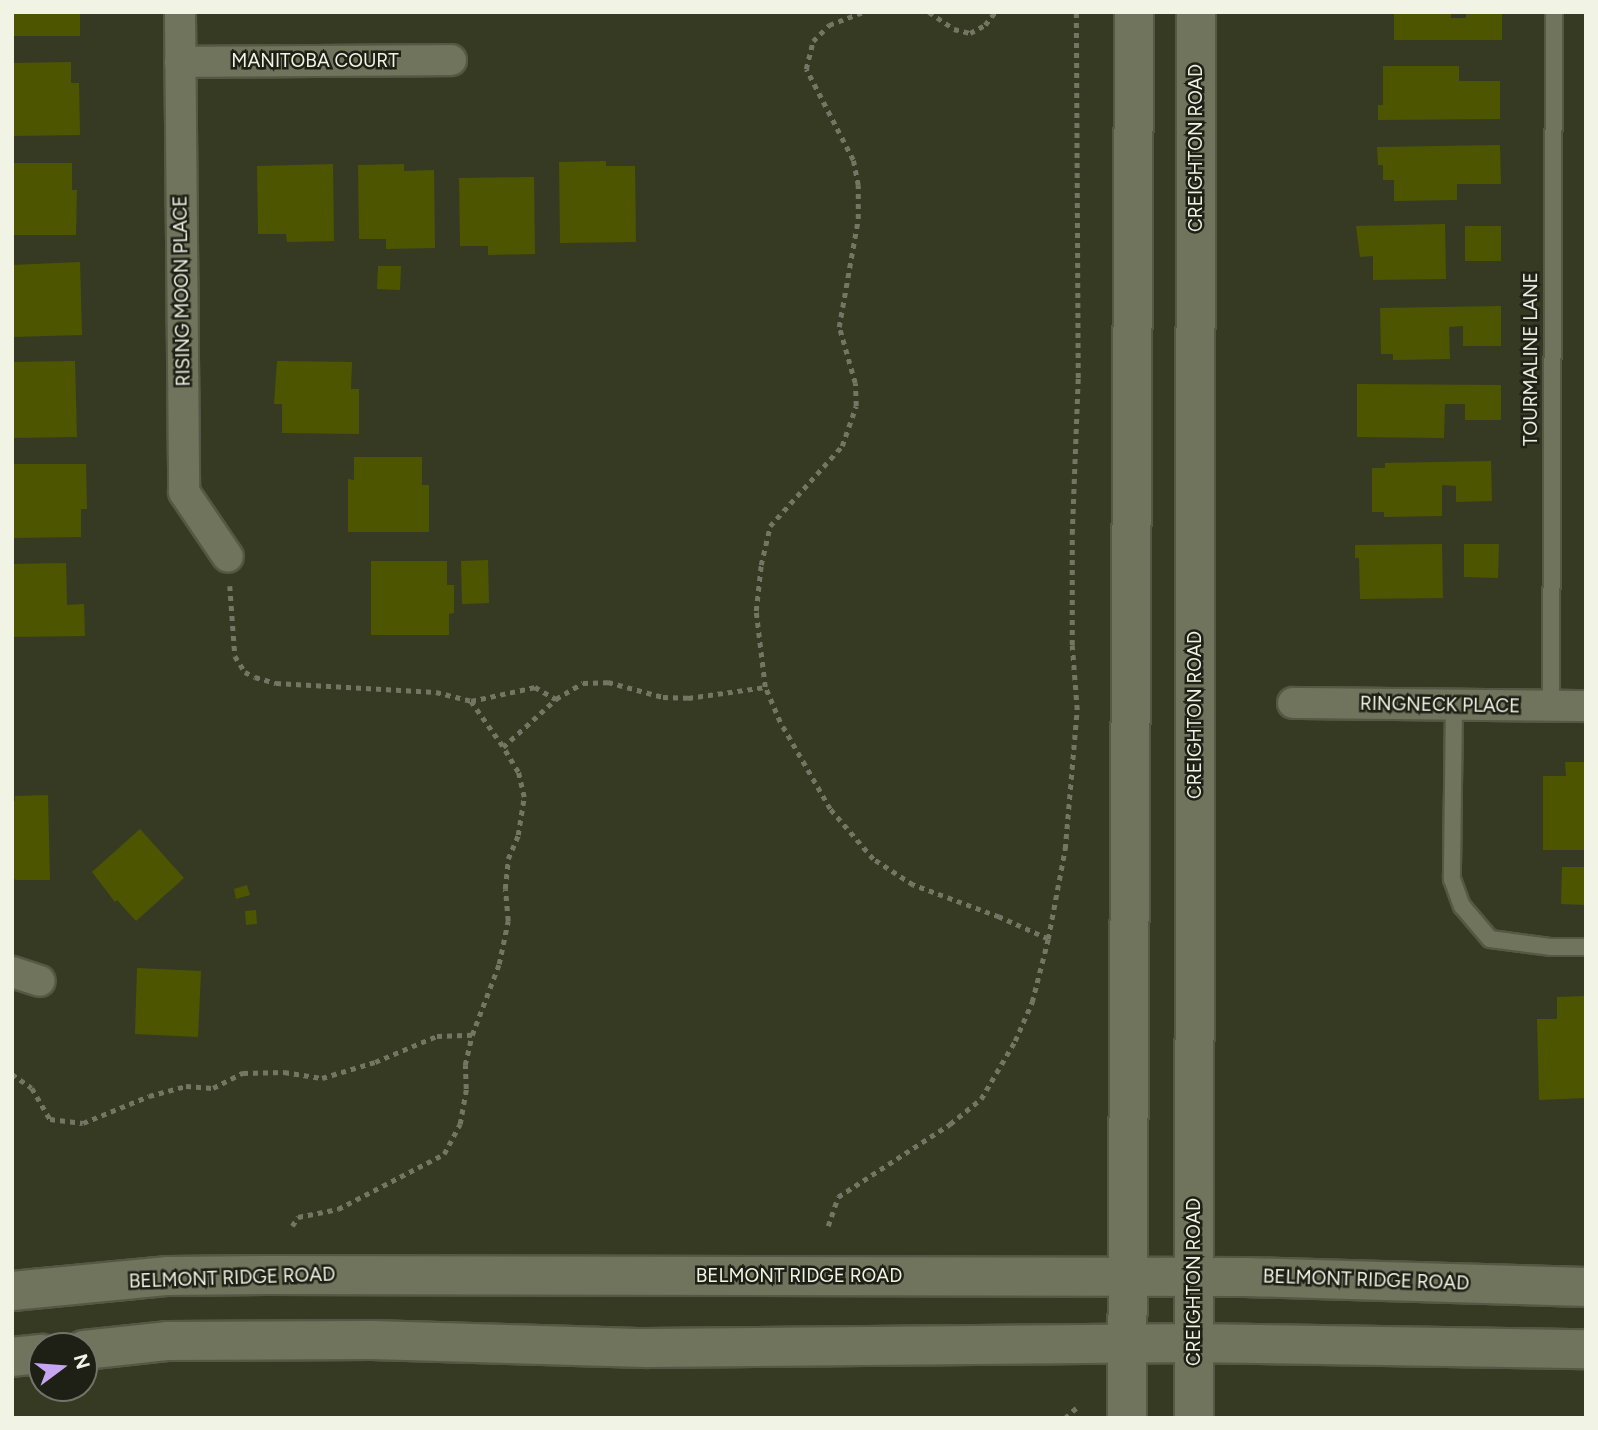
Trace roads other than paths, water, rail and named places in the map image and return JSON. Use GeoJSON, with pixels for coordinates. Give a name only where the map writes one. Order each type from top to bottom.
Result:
{"type":"FeatureCollection","features":[{"type":"Feature","properties":{"kind":"main road"},"geometry":{"type":"LineString","coordinates":[[1127,1418],[1134,12]]}},
{"type":"Feature","properties":{"kind":"main road","name":"CREIGHTON ROAD"},"geometry":{"type":"LineString","coordinates":[[1194,1418],[1196,12]]}},
{"type":"Feature","properties":{"kind":"main road","name":"BELMONT RIDGE ROAD"},"geometry":{"type":"LineString","coordinates":[[12,1291],[168,1276],[251,1275],[1129,1276],[1586,1287]]}},
{"type":"Feature","properties":{"kind":"main road"},"geometry":{"type":"LineString","coordinates":[[98,1348],[167,1341],[372,1340],[646,1348],[1195,1343],[1586,1349]]}},
{"type":"Feature","properties":{"kind":"street","name":"RISING MOON PLACE"},"geometry":{"type":"LineString","coordinates":[[180,12],[184,492],[228,557]]}},
{"type":"Feature","properties":{"kind":"street","name":"MANITOBA COURT"},"geometry":{"type":"LineString","coordinates":[[180,62],[451,60]]}},
{"type":"Feature","properties":{"kind":"street","name":"RINGNECK PLACE"},"geometry":{"type":"LineString","coordinates":[[1293,703],[1586,706]]}},
{"type":"Feature","properties":{"kind":"lane","name":"TOURMALINE LANE"},"geometry":{"type":"LineString","coordinates":[[1551,707],[1554,12]]}},
{"type":"Feature","properties":{"kind":"lane"},"geometry":{"type":"LineString","coordinates":[[1454,705],[1452,879],[1462,906],[1490,940],[1551,947],[1586,947]]}}]}
